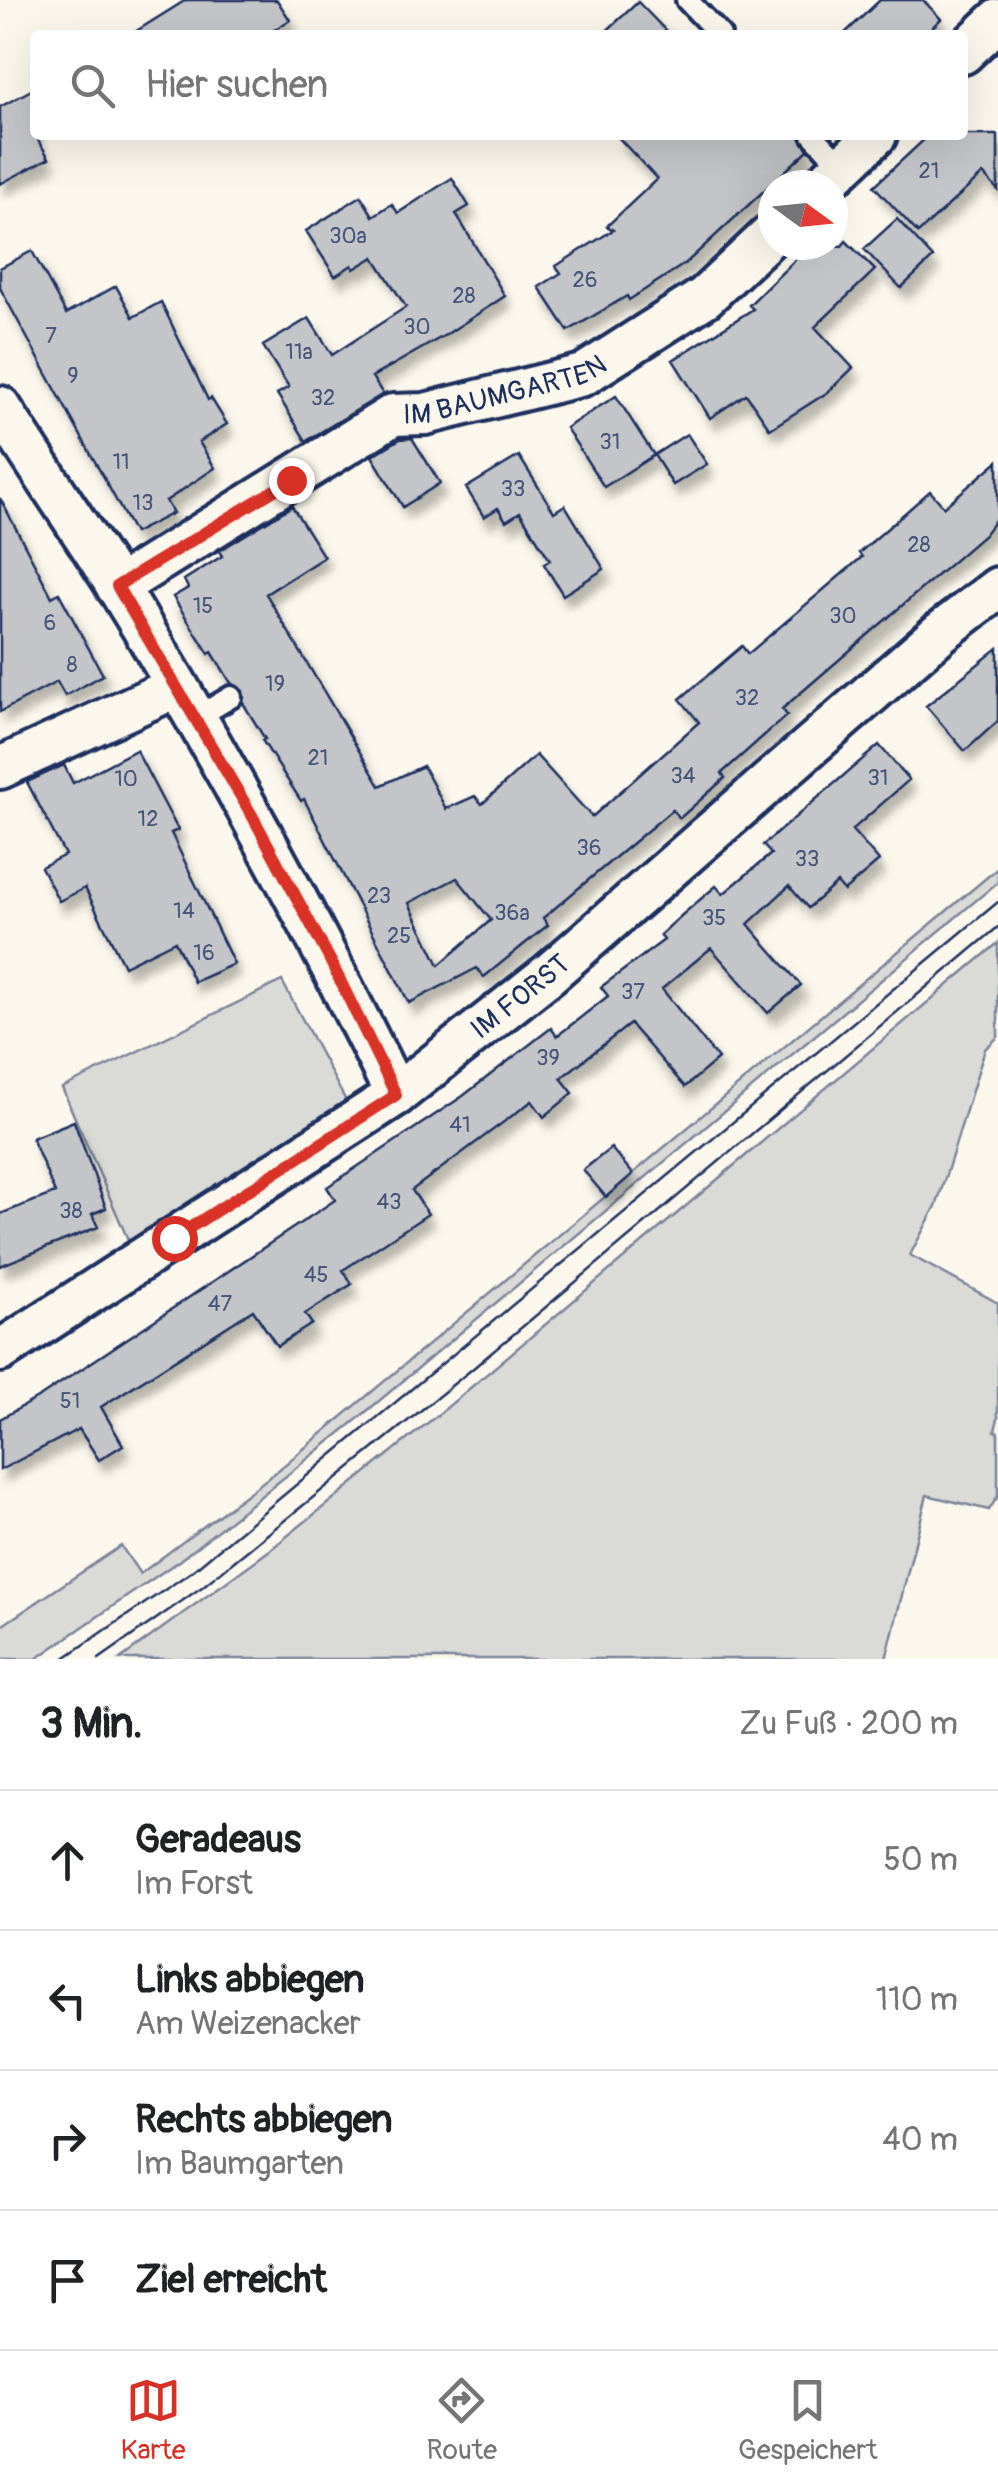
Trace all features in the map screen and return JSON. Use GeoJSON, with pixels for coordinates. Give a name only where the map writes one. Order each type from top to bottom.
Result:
{"type":"FeatureCollection","features":[{"type":"Feature","properties":{"kind":"street"},"geometry":{"type":"LineString","coordinates":[[968,48],[998,20]]}},
{"type":"Feature","properties":{"kind":"street"},"geometry":{"type":"LineString","coordinates":[[839,170],[871,140]]}},
{"type":"Feature","properties":{"kind":"street","name":"IM BAUMGARTEN"},"geometry":{"type":"LineString","coordinates":[[117,586],[393,414],[425,414],[583,375],[705,297],[758,246]]}},
{"type":"Feature","properties":{"kind":"street"},"geometry":{"type":"LineString","coordinates":[[0,407],[117,586],[253,817],[329,958],[396,1095]]}},
{"type":"Feature","properties":{"kind":"street","name":"IM FORST"},"geometry":{"type":"LineString","coordinates":[[0,1351],[396,1095],[549,974],[927,645],[998,588]]}},
{"type":"Feature","properties":{"kind":"street"},"geometry":{"type":"LineString","coordinates":[[0,768],[185,703]]}},
{"type":"Feature","properties":{"kind":"lane"},"geometry":{"type":"LineString","coordinates":[[687,0],[715,30]]}},
{"type":"Feature","properties":{"kind":"lane"},"geometry":{"type":"LineString","coordinates":[[815,140],[830,170]]}},
{"type":"Feature","properties":{"kind":"lane"},"geometry":{"type":"LineString","coordinates":[[185,703],[232,697]]}},
{"type":"Feature","properties":{"kind":"shaded area"},"geometry":{"type":"Polygon","coordinates":[[[998,868],[998,882],[354,1422],[180,1560],[36,1659],[0,1659],[0,1627],[121,1546],[140,1574],[276,1472],[998,868]]]}},
{"type":"Feature","properties":{"kind":"shaded area"},"geometry":{"type":"Polygon","coordinates":[[[998,943],[998,1037],[985,1049],[937,1204],[910,1255],[998,1303],[998,1496],[989,1510],[927,1495],[886,1659],[120,1659],[270,1550],[450,1405],[998,943]]]}},
{"type":"Feature","properties":{"kind":"shaded area"},"geometry":{"type":"Polygon","coordinates":[[[282,981],[346,1101],[129,1242],[62,1088],[282,981]]]}},
{"type":"Feature","properties":{"kind":"building"},"geometry":{"type":"Polygon","coordinates":[[[186,0],[277,0],[290,20],[274,30],[138,30],[186,0]]]}},
{"type":"Feature","properties":{"kind":"building"},"geometry":{"type":"Polygon","coordinates":[[[880,0],[923,0],[941,19],[929,30],[848,30],[880,0]]]}},
{"type":"Feature","properties":{"kind":"building"},"geometry":{"type":"Polygon","coordinates":[[[638,2],[665,30],[607,30],[638,2]]]}},
{"type":"Feature","properties":{"kind":"building"},"geometry":{"type":"Polygon","coordinates":[[[30,91],[30,140],[38,140],[49,158],[0,184],[0,107],[30,91]]]}},
{"type":"Feature","properties":{"kind":"building"},"geometry":{"type":"Polygon","coordinates":[[[998,135],[998,190],[983,174],[918,233],[874,186],[924,140],[998,135]]]}},
{"type":"Feature","properties":{"kind":"building"},"geometry":{"type":"Polygon","coordinates":[[[621,140],[803,140],[808,150],[786,170],[758,170],[758,196],[686,263],[629,300],[627,296],[568,331],[539,287],[561,273],[556,266],[613,230],[607,226],[657,179],[621,140]]]}},
{"type":"Feature","properties":{"kind":"building"},"geometry":{"type":"Polygon","coordinates":[[[452,178],[469,206],[456,214],[505,296],[372,377],[383,394],[306,441],[277,394],[289,387],[263,346],[309,318],[332,355],[406,307],[374,257],[335,276],[306,231],[361,196],[373,216],[392,204],[398,213],[452,178]]]}},
{"type":"Feature","properties":{"kind":"building"},"geometry":{"type":"Polygon","coordinates":[[[897,219],[933,258],[901,288],[864,249],[897,219]]]}},
{"type":"Feature","properties":{"kind":"building"},"geometry":{"type":"Polygon","coordinates":[[[848,243],[875,270],[815,327],[853,368],[828,392],[770,429],[746,394],[710,418],[673,360],[753,309],[749,305],[795,260],[848,260],[848,243]]]}},
{"type":"Feature","properties":{"kind":"building"},"geometry":{"type":"Polygon","coordinates":[[[32,251],[66,314],[116,286],[133,317],[161,302],[208,400],[211,398],[227,424],[199,442],[215,468],[166,501],[173,513],[134,533],[0,288],[0,268],[32,251]]]}},
{"type":"Feature","properties":{"kind":"building"},"geometry":{"type":"Polygon","coordinates":[[[616,396],[654,455],[604,487],[566,428],[616,396]]]}},
{"type":"Feature","properties":{"kind":"building"},"geometry":{"type":"Polygon","coordinates":[[[687,434],[707,464],[673,485],[654,455],[687,434]]]}},
{"type":"Feature","properties":{"kind":"building"},"geometry":{"type":"Polygon","coordinates":[[[412,438],[440,483],[403,507],[372,456],[400,439],[412,438]]]}},
{"type":"Feature","properties":{"kind":"building"},"geometry":{"type":"Polygon","coordinates":[[[519,456],[554,512],[565,505],[604,569],[563,595],[544,564],[550,560],[520,512],[506,521],[498,508],[484,517],[466,488],[519,456]]]}},
{"type":"Feature","properties":{"kind":"building"},"geometry":{"type":"Polygon","coordinates":[[[998,461],[998,516],[984,535],[782,709],[787,715],[722,773],[725,778],[680,818],[672,810],[543,918],[548,925],[484,977],[477,968],[409,1003],[304,799],[301,801],[262,740],[265,739],[243,703],[243,691],[231,683],[212,652],[209,654],[173,597],[188,588],[184,580],[222,556],[219,551],[292,506],[324,557],[266,594],[380,786],[423,766],[446,809],[475,796],[482,804],[536,755],[592,817],[699,722],[680,699],[742,646],[748,654],[862,557],[859,553],[930,491],[944,507],[998,461]],[[457,878],[409,903],[439,965],[491,920],[457,878]]]}},
{"type":"Feature","properties":{"kind":"building"},"geometry":{"type":"Polygon","coordinates":[[[0,498],[52,597],[59,593],[103,675],[65,696],[57,682],[0,712],[0,498]]]}},
{"type":"Feature","properties":{"kind":"building"},"geometry":{"type":"Polygon","coordinates":[[[998,648],[998,721],[965,751],[926,706],[998,648]]]}},
{"type":"Feature","properties":{"kind":"building"},"geometry":{"type":"Polygon","coordinates":[[[879,745],[909,780],[852,830],[879,861],[844,891],[837,883],[808,908],[789,886],[748,924],[801,985],[768,1013],[711,948],[662,989],[718,1059],[685,1087],[630,1024],[561,1078],[573,1093],[544,1117],[532,1101],[412,1190],[428,1214],[343,1270],[352,1284],[305,1314],[312,1324],[277,1346],[253,1310],[101,1407],[123,1445],[99,1460],[79,1429],[0,1470],[0,1419],[41,1396],[335,1200],[327,1187],[463,1096],[551,1028],[557,1036],[608,996],[601,987],[664,940],[660,935],[716,886],[723,894],[771,854],[763,845],[879,745]]]}},
{"type":"Feature","properties":{"kind":"building"},"geometry":{"type":"Polygon","coordinates":[[[136,750],[178,830],[171,833],[234,964],[194,982],[175,941],[124,966],[85,888],[59,901],[41,867],[65,855],[27,782],[64,765],[73,783],[136,750]]]}},
{"type":"Feature","properties":{"kind":"building"},"geometry":{"type":"Polygon","coordinates":[[[74,1121],[106,1208],[92,1214],[98,1227],[0,1266],[0,1214],[55,1193],[32,1138],[74,1121]]]}},
{"type":"Feature","properties":{"kind":"building"},"geometry":{"type":"Polygon","coordinates":[[[611,1148],[633,1174],[606,1197],[583,1170],[611,1148]]]}},
{"type":"Feature","properties":{"kind":"tram line"},"geometry":{"type":"LineString","coordinates":[[63,1659],[191,1572],[998,902]]}},
{"type":"Feature","properties":{"kind":"tram line"},"geometry":{"type":"LineString","coordinates":[[99,1659],[202,1587],[471,1370],[998,927]]}},
{"type":"Feature","properties":{"kind":"route"},"geometry":{"type":"LineString","coordinates":[[174,1238],[396,1095],[329,958],[253,817],[117,586],[291,480]]}}]}
